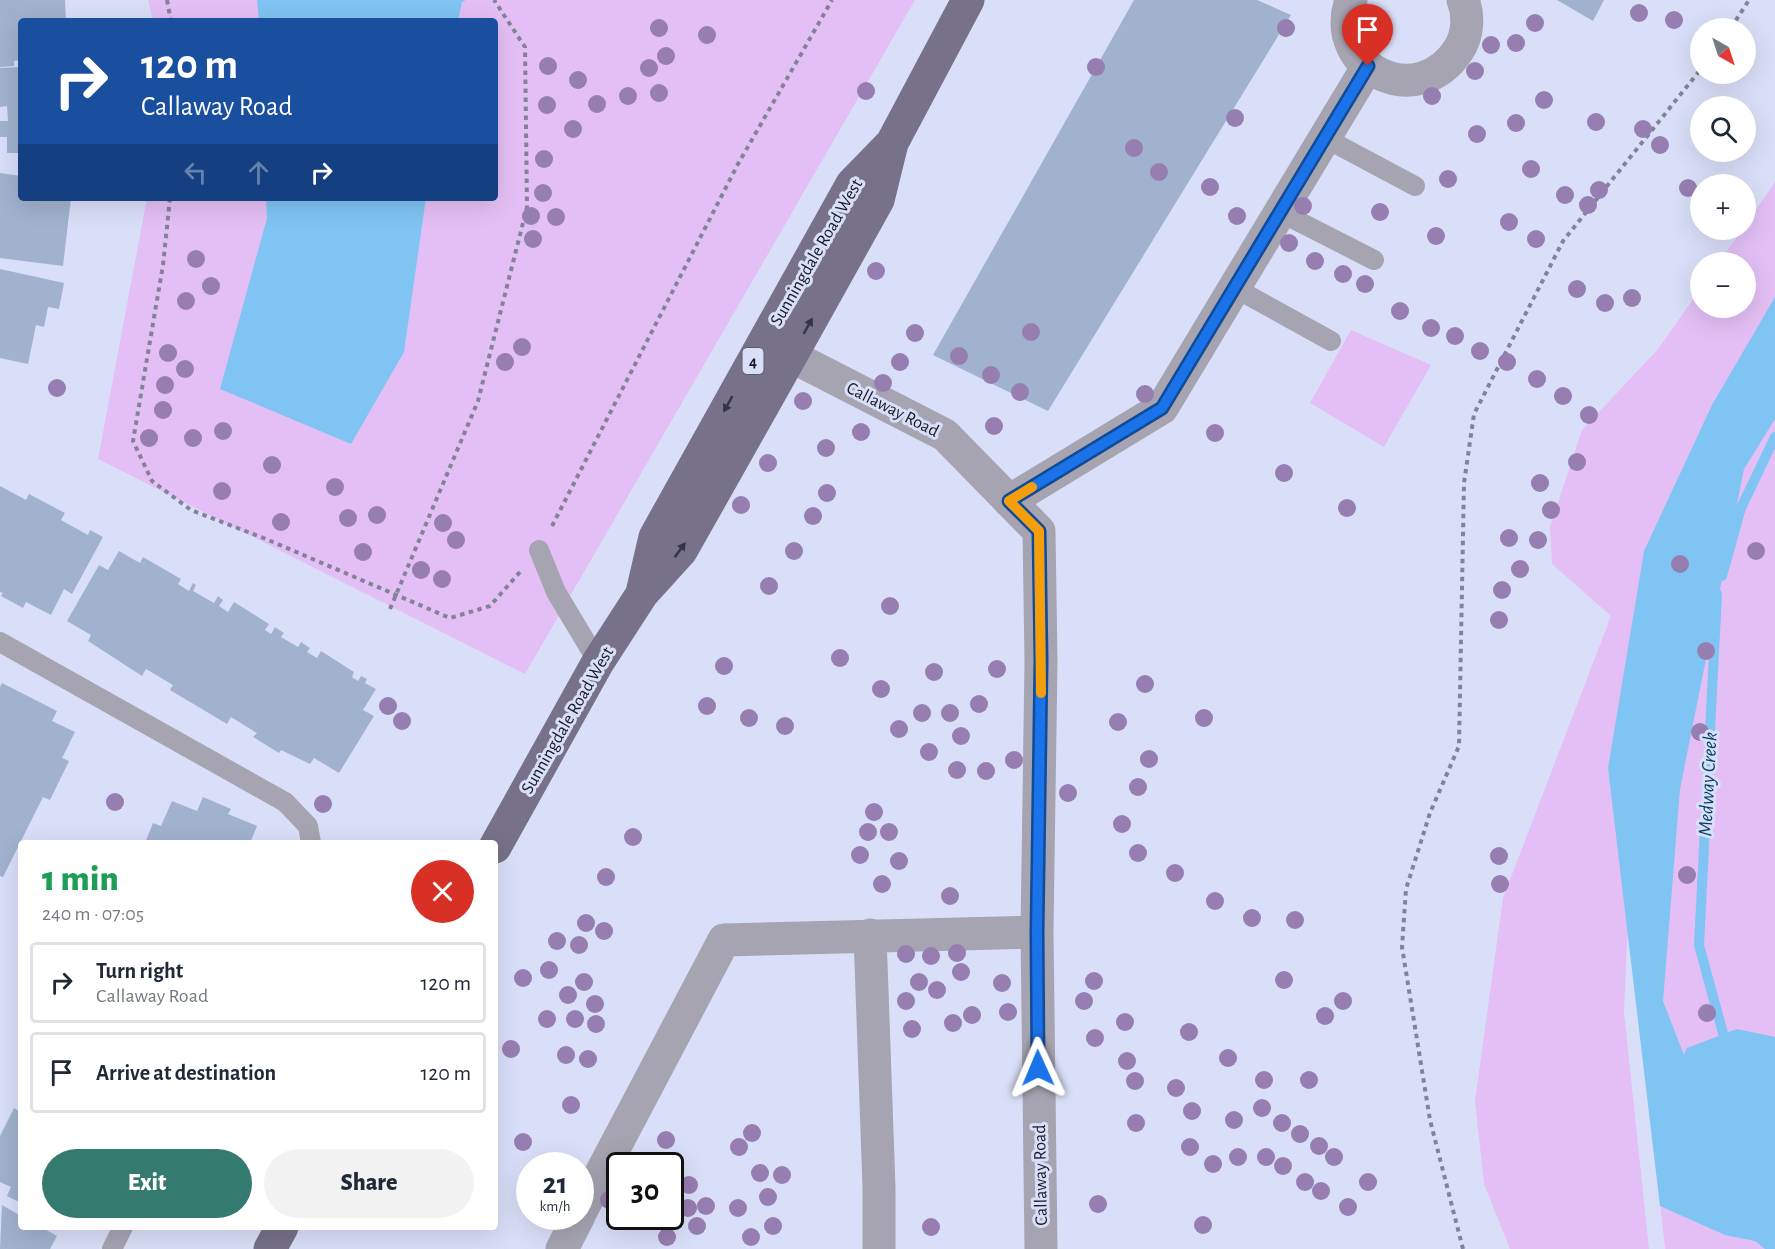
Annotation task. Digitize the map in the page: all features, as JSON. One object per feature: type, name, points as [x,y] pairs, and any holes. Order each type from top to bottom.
[{"type":"main road","name":"Sunningdale Road West","points":[[498,842],[598,662],[642,594],[681,551],[791,356],[878,200],[892,143],[968,0]]},
{"type":"main road","name":"Sunningdale Road West","points":[[642,594],[655,537],[660,526],[852,184],[892,143]]},
{"type":"main road","points":[[270,1249],[280,1230]]},
{"type":"street","points":[[1351,0],[1347,11],[1347,31],[1354,51],[1368,66],[1384,76],[1402,81],[1421,79],[1438,71],[1452,59],[1462,43],[1467,25],[1466,7],[1463,0]]},
{"type":"street","points":[[1009,501],[1162,408],[1368,66]]},
{"type":"street","name":"Callaway Road","points":[[791,356],[945,435],[1039,531],[1041,661],[1037,932],[1041,1249]]},
{"type":"street","points":[[594,1188],[724,940],[1037,932]]},
{"type":"street","points":[[870,935],[879,1249]]},
{"type":"street","points":[[562,1249],[572,1230]]},
{"type":"lane","points":[[1325,138],[1415,186]]},
{"type":"lane","points":[[1280,212],[1374,261]]},
{"type":"lane","points":[[1235,288],[1331,341]]},
{"type":"lane","points":[[539,550],[555,592],[598,662]]},
{"type":"lane","points":[[0,642],[285,802],[308,826],[310,840]]},
{"type":"lane","points":[[112,1249],[122,1230]]},
{"type":"path","points":[[167,0],[170,18]]},
{"type":"path","points":[[390,609],[478,401],[527,207],[525,47],[494,0]]},
{"type":"path","points":[[170,201],[163,265],[133,441],[152,481],[191,510],[266,539],[450,618],[490,606],[539,550],[738,164],[832,0]]},
{"type":"path","points":[[1737,18],[1749,0]]},
{"type":"path","points":[[1463,1249],[1430,1120],[1402,947],[1406,889],[1430,813],[1459,746],[1464,483],[1474,414],[1563,241],[1690,83]]},
{"type":"shaded area","points":[[148,0],[915,0],[525,674],[98,459],[146,201],[498,201],[498,18],[152,18]]},
{"type":"shaded area","points":[[1775,182],[1775,335],[1646,719],[1627,944],[1624,1012],[1649,1249],[1510,1249],[1484,1184],[1475,1101],[1503,898],[1611,616],[1552,564],[1550,527],[1582,430],[1658,349],[1690,304],[1690,318],[1756,318],[1756,252],[1726,252],[1735,240],[1756,240],[1756,210]]},
{"type":"shaded area","points":[[1351,330],[1431,365],[1384,447],[1310,403]]},
{"type":"shaded area","points":[[1775,368],[1775,1249],[1665,1249],[1638,993],[1661,726]]},
{"type":"water","points":[[257,0],[466,0],[462,2],[459,18],[259,18]]},
{"type":"water","points":[[266,201],[426,201],[404,352],[351,444],[220,389],[267,218]]},
{"type":"water","points":[[1775,297],[1775,419],[1744,469],[1680,789],[1663,1001],[1684,1055],[1687,1048],[1737,1029],[1775,1037],[1775,1249],[1765,1249],[1755,1241],[1725,1235],[1660,1206],[1608,768],[1644,551],[1712,405]]},
{"type":"building","points":[[0,0],[65,0],[66,18],[18,18],[18,60],[14,61],[14,66],[0,67]]},
{"type":"building","points":[[1134,0],[1257,0],[1291,15],[1048,411],[933,355]]},
{"type":"building","points":[[1557,0],[1604,0],[1593,21]]},
{"type":"building","points":[[18,67],[18,153],[7,153],[7,137],[0,137],[0,121],[8,121],[7,106],[0,107],[0,68]]},
{"type":"building","points":[[0,173],[18,176],[18,201],[71,201],[63,266],[0,258]]},
{"type":"building","points":[[0,269],[64,283],[59,309],[48,307],[44,327],[36,325],[28,364],[0,358]]},
{"type":"building","points":[[0,486],[26,500],[29,494],[65,513],[61,520],[88,535],[90,530],[103,537],[72,594],[64,589],[51,615],[26,602],[23,608],[1,596],[3,593],[0,592]]},
{"type":"building","points":[[119,551],[140,563],[143,557],[181,579],[178,584],[189,591],[193,583],[196,585],[193,591],[214,603],[218,596],[223,600],[219,606],[228,612],[234,602],[269,624],[265,630],[271,634],[275,627],[284,633],[281,637],[298,647],[301,642],[310,648],[307,652],[317,658],[321,651],[354,672],[352,677],[358,681],[361,676],[367,679],[365,683],[376,689],[363,710],[374,716],[339,773],[314,758],[310,764],[281,750],[279,753],[253,737],[257,733],[231,717],[227,724],[170,690],[173,685],[146,669],[142,676],[88,641],[91,635],[67,621],[99,565],[108,570]]},
{"type":"building","points":[[2,683],[57,711],[52,721],[75,732],[62,758],[69,761],[50,800],[43,797],[22,840],[18,840],[18,847],[3,877],[0,876],[0,687]]},
{"type":"building","points":[[203,797],[231,809],[228,814],[257,826],[251,840],[146,840],[153,823],[161,826],[172,801],[197,811]]},
{"type":"building","points":[[14,1108],[18,1110],[18,1202],[7,1196],[11,1187],[0,1182],[0,1136]]},
{"type":"building","points":[[2,1205],[18,1214],[18,1230],[46,1230],[57,1236],[50,1249],[0,1249]]},
{"type":"waterway","name":"Medway Creek","points":[[1722,576],[1741,508],[1775,437]]},
{"type":"waterway","name":"Medway Creek","points":[[1717,594],[1699,945],[1727,1048]]},
{"type":"slow traffic","points":[[1032,487],[1009,501],[1039,531],[1041,693]]},
{"type":"route","points":[[1038,1068],[1037,932],[1041,661],[1039,531],[1009,501],[1162,408],[1368,66]]}]
